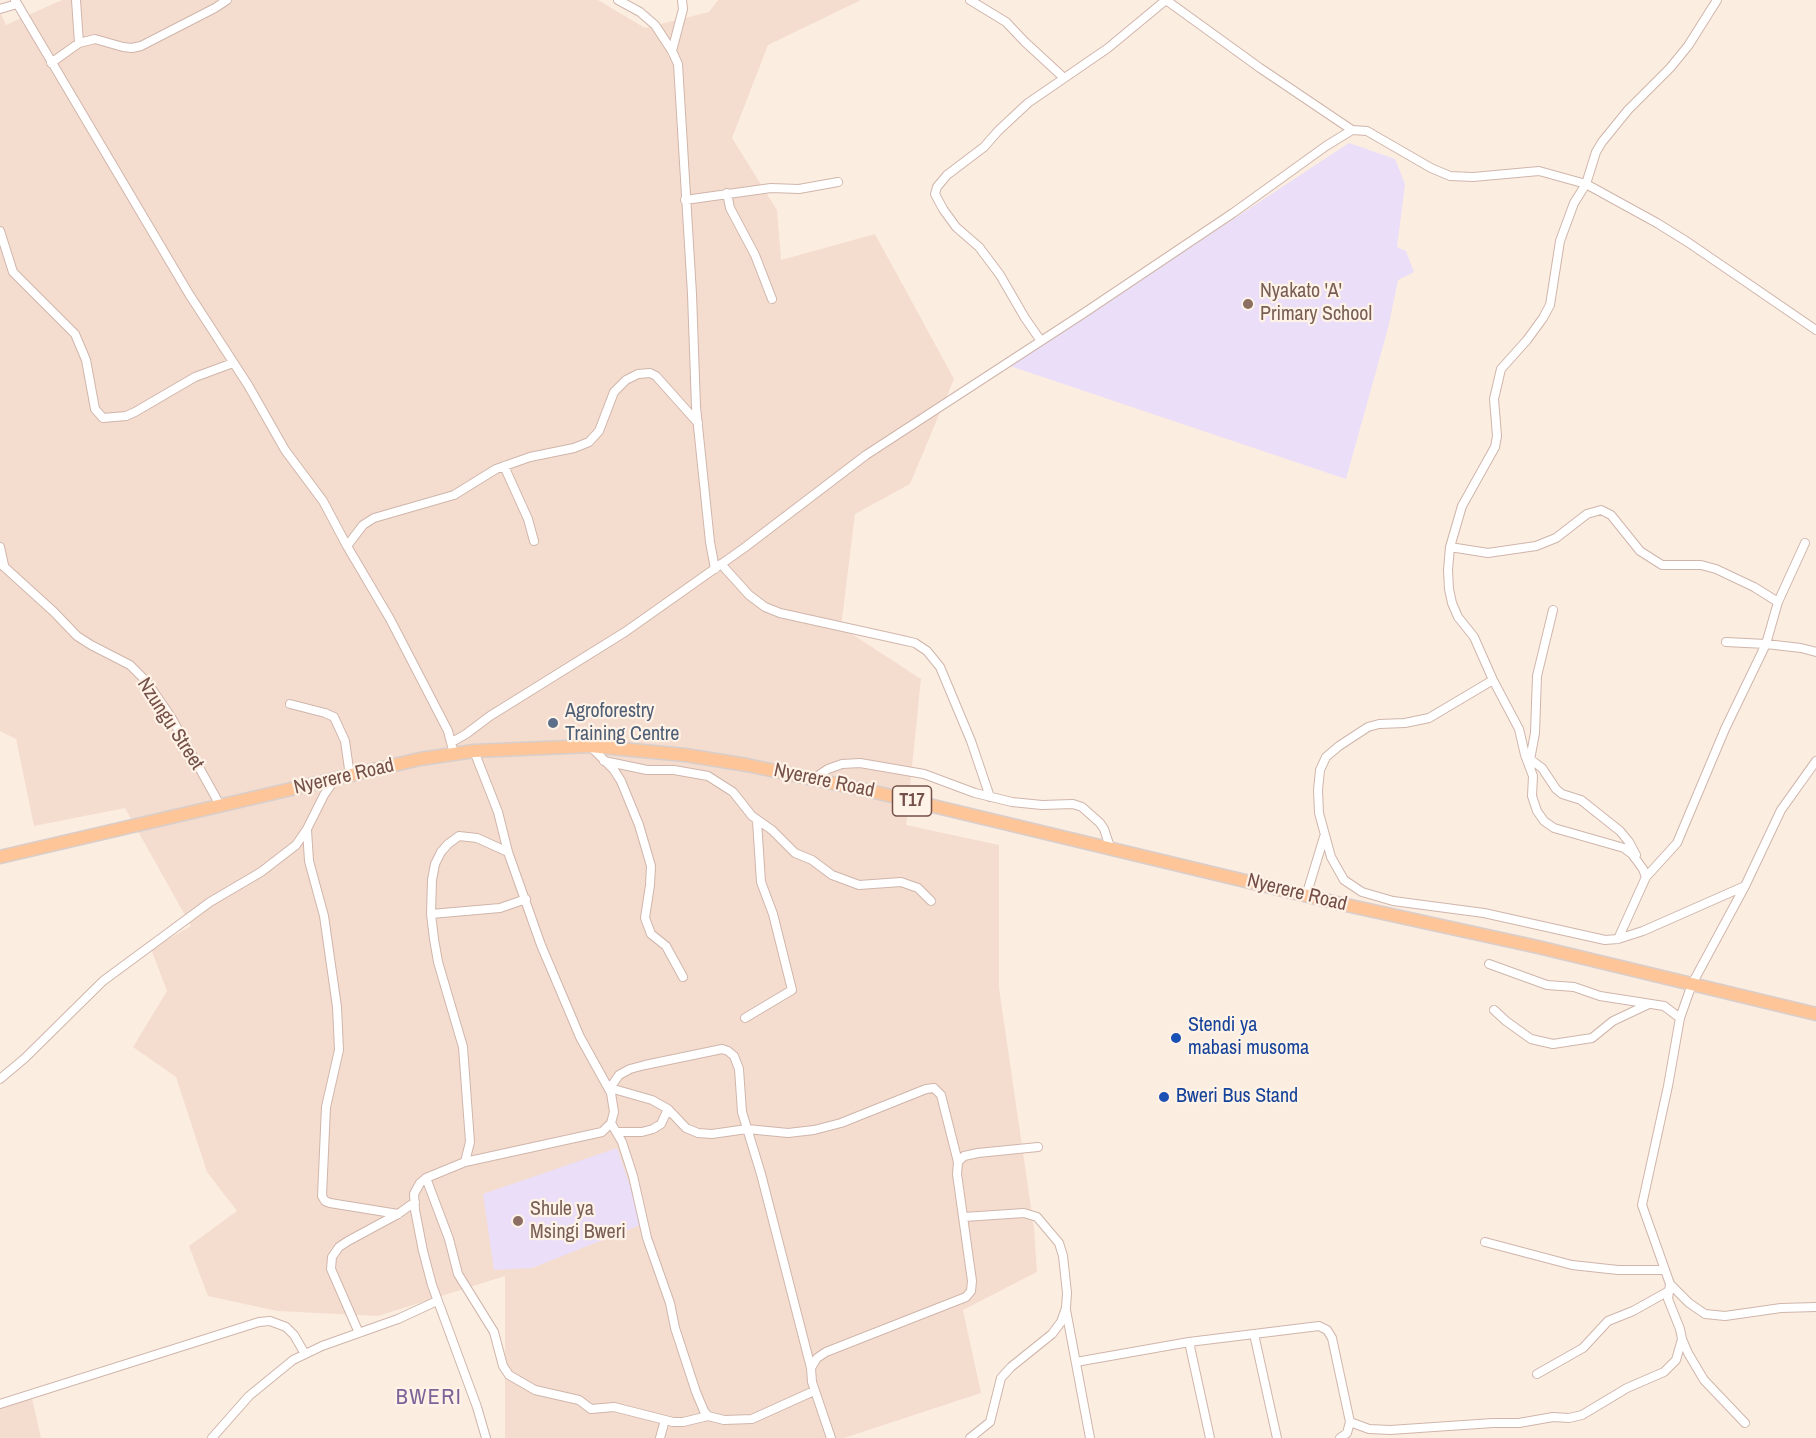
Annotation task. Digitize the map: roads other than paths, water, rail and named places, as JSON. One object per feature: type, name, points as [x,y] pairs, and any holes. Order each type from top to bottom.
[{"type":"main road","name":"Nyerere Road","points":[[0,857],[350,776],[420,759],[453,748],[474,751],[590,746],[685,755],[813,779],[1110,847],[1306,896],[1538,947],[1816,1014]]},
{"type":"street","points":[[76,0],[79,44]]},
{"type":"street","points":[[51,63],[79,44],[95,39],[123,47],[141,46],[215,8],[226,0]]},
{"type":"street","points":[[618,0],[640,12],[655,25],[678,64],[698,423],[709,531],[718,566],[749,596],[780,614],[915,643],[927,651],[940,667],[971,741],[990,797]]},
{"type":"street","points":[[672,51],[682,4],[687,0]]},
{"type":"street","points":[[970,0],[1006,22],[1064,78]]},
{"type":"street","points":[[1041,341],[1000,275],[979,247],[943,210],[935,194],[937,188],[946,175],[984,147],[1028,103],[1108,48],[1166,0],[1260,68],[1352,130],[1367,131],[1431,168],[1450,176],[1473,177],[1539,171],[1586,184],[1689,243],[1816,330]]},
{"type":"street","points":[[1638,861],[1624,848],[1566,832],[1544,821],[1537,811],[1532,796],[1533,776],[1519,729],[1493,680],[1474,637],[1458,617],[1452,603],[1448,580],[1450,547],[1462,506],[1495,447],[1497,436],[1494,399],[1501,369],[1532,333],[1550,305],[1560,242],[1574,203],[1586,184],[1596,152],[1628,110],[1670,68],[1688,46],[1717,0]]},
{"type":"street","points":[[0,9],[16,2],[189,294],[285,450],[323,501],[390,619],[448,731],[453,748],[490,716],[625,632],[718,566],[866,454],[1233,213],[1352,130]]},
{"type":"street","points":[[685,200],[771,188],[799,189],[838,183]]},
{"type":"street","points":[[727,194],[730,208],[754,255],[772,299]]},
{"type":"street","points":[[0,231],[14,272],[68,324],[78,339],[86,360],[95,409],[103,418],[126,416],[195,377],[233,363]]},
{"type":"street","points":[[347,546],[368,521],[454,495],[504,466],[589,442],[599,430],[614,392],[626,380],[638,374],[650,373],[656,376],[698,423]]},
{"type":"street","points":[[504,466],[528,519],[534,541]]},
{"type":"street","points":[[1450,547],[1488,552],[1536,546],[1556,538],[1587,514],[1600,510],[1611,514],[1640,551],[1662,565],[1701,565],[1716,569],[1754,587],[1778,602]]},
{"type":"street","points":[[1618,939],[1646,877],[1677,843],[1725,729],[1766,644],[1778,602],[1805,543]]},
{"type":"street","points":[[0,547],[2,564]]},
{"type":"street","name":"Nzungu Street","points":[[2,564],[77,636],[130,665],[147,682],[171,717],[219,805]]},
{"type":"street","points":[[1530,763],[1535,733],[1537,676],[1553,610]]},
{"type":"street","points":[[1726,642],[1766,644],[1816,652]]},
{"type":"street","points":[[1493,680],[1429,718],[1368,727],[1326,757],[1320,770],[1318,790],[1320,813],[1331,857],[1344,880],[1362,892],[1393,901],[1484,913],[1605,940],[1618,939],[1643,931],[1745,886]]},
{"type":"street","points":[[290,704],[325,712],[334,717],[345,741],[350,776]]},
{"type":"street","points":[[590,746],[621,781],[649,855],[650,885],[645,913],[647,926],[656,938],[664,942],[683,977]]},
{"type":"street","points":[[474,751],[498,812],[508,852],[541,945],[580,1037],[610,1088],[652,1100],[668,1109],[686,1128],[698,1133],[712,1134],[747,1129],[788,1133],[814,1130],[841,1123],[926,1089],[934,1088],[941,1095],[958,1162],[957,1174],[972,1281],[971,1291],[966,1297],[826,1352],[817,1358],[811,1368]]},
{"type":"street","points":[[604,760],[647,770],[674,770],[708,776],[733,792],[758,821],[772,830],[795,853],[812,860],[832,875],[859,885],[901,882],[918,888],[931,901]]},
{"type":"street","points":[[1745,1423],[1704,1380],[1682,1339],[1680,1329],[1669,1306],[1665,1270],[1642,1205],[1680,1018],[1692,984],[1745,886],[1781,810],[1813,771],[1816,761]]},
{"type":"street","points":[[813,779],[828,769],[842,764],[860,763],[924,774],[990,797],[1012,802],[1042,805],[1073,804],[1082,807],[1104,829],[1110,847]]},
{"type":"street","points":[[1530,763],[1542,768],[1562,794],[1581,800],[1620,831],[1629,842],[1646,877]]},
{"type":"street","points":[[0,1079],[25,1058],[103,981],[210,902],[261,872],[296,846],[335,779]]},
{"type":"street","points":[[745,1018],[792,990],[773,914],[761,882],[758,821]]},
{"type":"street","points":[[307,829],[309,861],[324,916],[338,1007],[339,1050],[326,1107],[322,1196],[330,1203],[398,1214]]},
{"type":"street","points":[[465,1162],[470,1142],[463,1047],[438,962],[431,914],[432,880],[435,864],[448,843],[459,836],[470,836],[508,852]]},
{"type":"street","points":[[1306,896],[1324,836]]},
{"type":"street","points":[[431,914],[500,908],[526,899]]},
{"type":"street","points":[[1489,964],[1547,985],[1574,987],[1600,996],[1664,1006],[1680,1018]]},
{"type":"street","points":[[1494,1010],[1531,1039],[1553,1044],[1592,1038],[1613,1021],[1650,1003]]},
{"type":"street","points":[[610,1088],[619,1076],[630,1069],[722,1049],[734,1056],[739,1069],[740,1103],[761,1174],[811,1368],[814,1392],[831,1438]]},
{"type":"street","points":[[486,1438],[477,1407],[437,1301],[423,1251],[415,1202],[417,1188],[426,1178],[465,1162],[602,1132],[611,1123],[614,1112],[611,1093],[604,1078]]},
{"type":"street","points":[[618,1132],[653,1130],[661,1124],[668,1109]]},
{"type":"street","points":[[611,1123],[618,1132],[633,1176],[647,1238],[670,1303],[675,1328],[699,1402],[708,1416]]},
{"type":"street","points":[[958,1162],[964,1156],[978,1153],[1038,1147]]},
{"type":"street","points":[[426,1178],[449,1239],[458,1274],[494,1332],[503,1366],[510,1375],[535,1390],[579,1400],[591,1409],[614,1407],[665,1420],[683,1422],[708,1416],[737,1421],[752,1419],[814,1392]]},
{"type":"street","points":[[359,1333],[331,1269],[332,1257],[339,1246],[348,1240],[398,1214],[415,1202]]},
{"type":"street","points":[[964,1216],[1032,1214],[1043,1223],[1059,1243],[1063,1256],[1067,1293],[1066,1308],[1090,1438]]},
{"type":"street","points":[[1485,1242],[1572,1265],[1618,1270],[1665,1270]]},
{"type":"street","points":[[1668,1288],[1706,1314],[1725,1316],[1781,1308],[1816,1307]]},
{"type":"street","points":[[1537,1374],[1583,1348],[1608,1321],[1633,1311],[1668,1288]]},
{"type":"street","points":[[215,1437],[256,1390],[285,1365],[305,1354],[398,1319],[437,1301]]},
{"type":"street","points":[[970,1438],[990,1422],[1001,1378],[1052,1334],[1061,1322],[1066,1308]]},
{"type":"street","points":[[0,1404],[260,1322],[270,1321],[286,1327],[294,1335],[305,1354]]},
{"type":"street","points":[[1076,1362],[1189,1342],[1318,1326],[1327,1330],[1332,1338],[1340,1368],[1350,1422],[1346,1436]]},
{"type":"street","points":[[1254,1335],[1277,1438]]},
{"type":"street","points":[[1350,1422],[1369,1429],[1390,1430],[1493,1422],[1519,1423],[1554,1417],[1575,1417],[1646,1379],[1664,1372],[1676,1360],[1682,1339]]},
{"type":"street","points":[[1189,1342],[1210,1438]]},
{"type":"street","points":[[660,1438],[665,1420]]},
{"type":"place","name":"Nyakato 'A' Primary School","points":[[1248,304]]},
{"type":"place","name":"Agroforestry Training Centre","points":[[553,723]]},
{"type":"place","name":"Stendi ya mabasi musoma","points":[[1176,1038]]},
{"type":"place","name":"Bweri Bus Stand","points":[[1164,1097]]},
{"type":"place","name":"Shule ya Msingi Bweri","points":[[518,1221]]},
{"type":"district","name":"BWERI","points":[[429,1398]]}]
